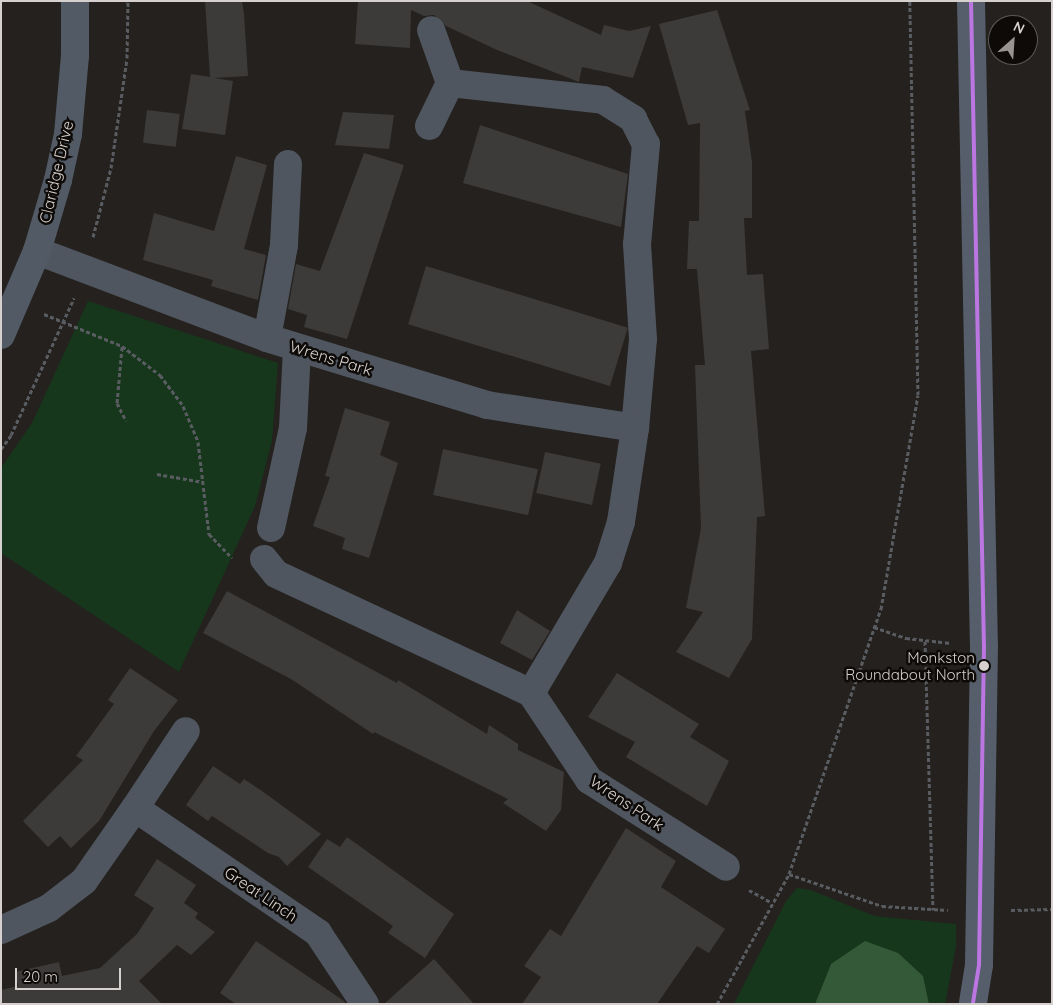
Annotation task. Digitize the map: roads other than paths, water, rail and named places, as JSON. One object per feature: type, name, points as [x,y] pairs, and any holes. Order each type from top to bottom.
[{"type":"highway","points":[[971,1],[984,646],[979,965],[973,1004]]},
{"type":"street","name":"Claridge Drive","points":[[1,335],[37,251],[68,134],[75,56],[75,1]]},
{"type":"street","points":[[429,126],[450,83],[431,30]]},
{"type":"street","points":[[270,566],[530,693],[608,564],[621,522],[635,428],[643,339],[637,244],[646,144],[633,119],[603,100],[450,83]]},
{"type":"street","points":[[267,338],[284,246],[288,164]]},
{"type":"street","name":"Wrens Park","points":[[37,251],[84,271],[267,338],[487,405],[635,428]]},
{"type":"street","points":[[271,528],[293,428],[297,348]]},
{"type":"street","name":"Wrens Park","points":[[530,693],[589,780],[726,867]]},
{"type":"street","points":[[1,930],[49,908],[84,881],[186,731]]},
{"type":"street","name":"Great Linch","points":[[135,808],[318,933],[365,1004]]},
{"type":"place","name":"Monkston Roundabout North","points":[[984,666]]}]
